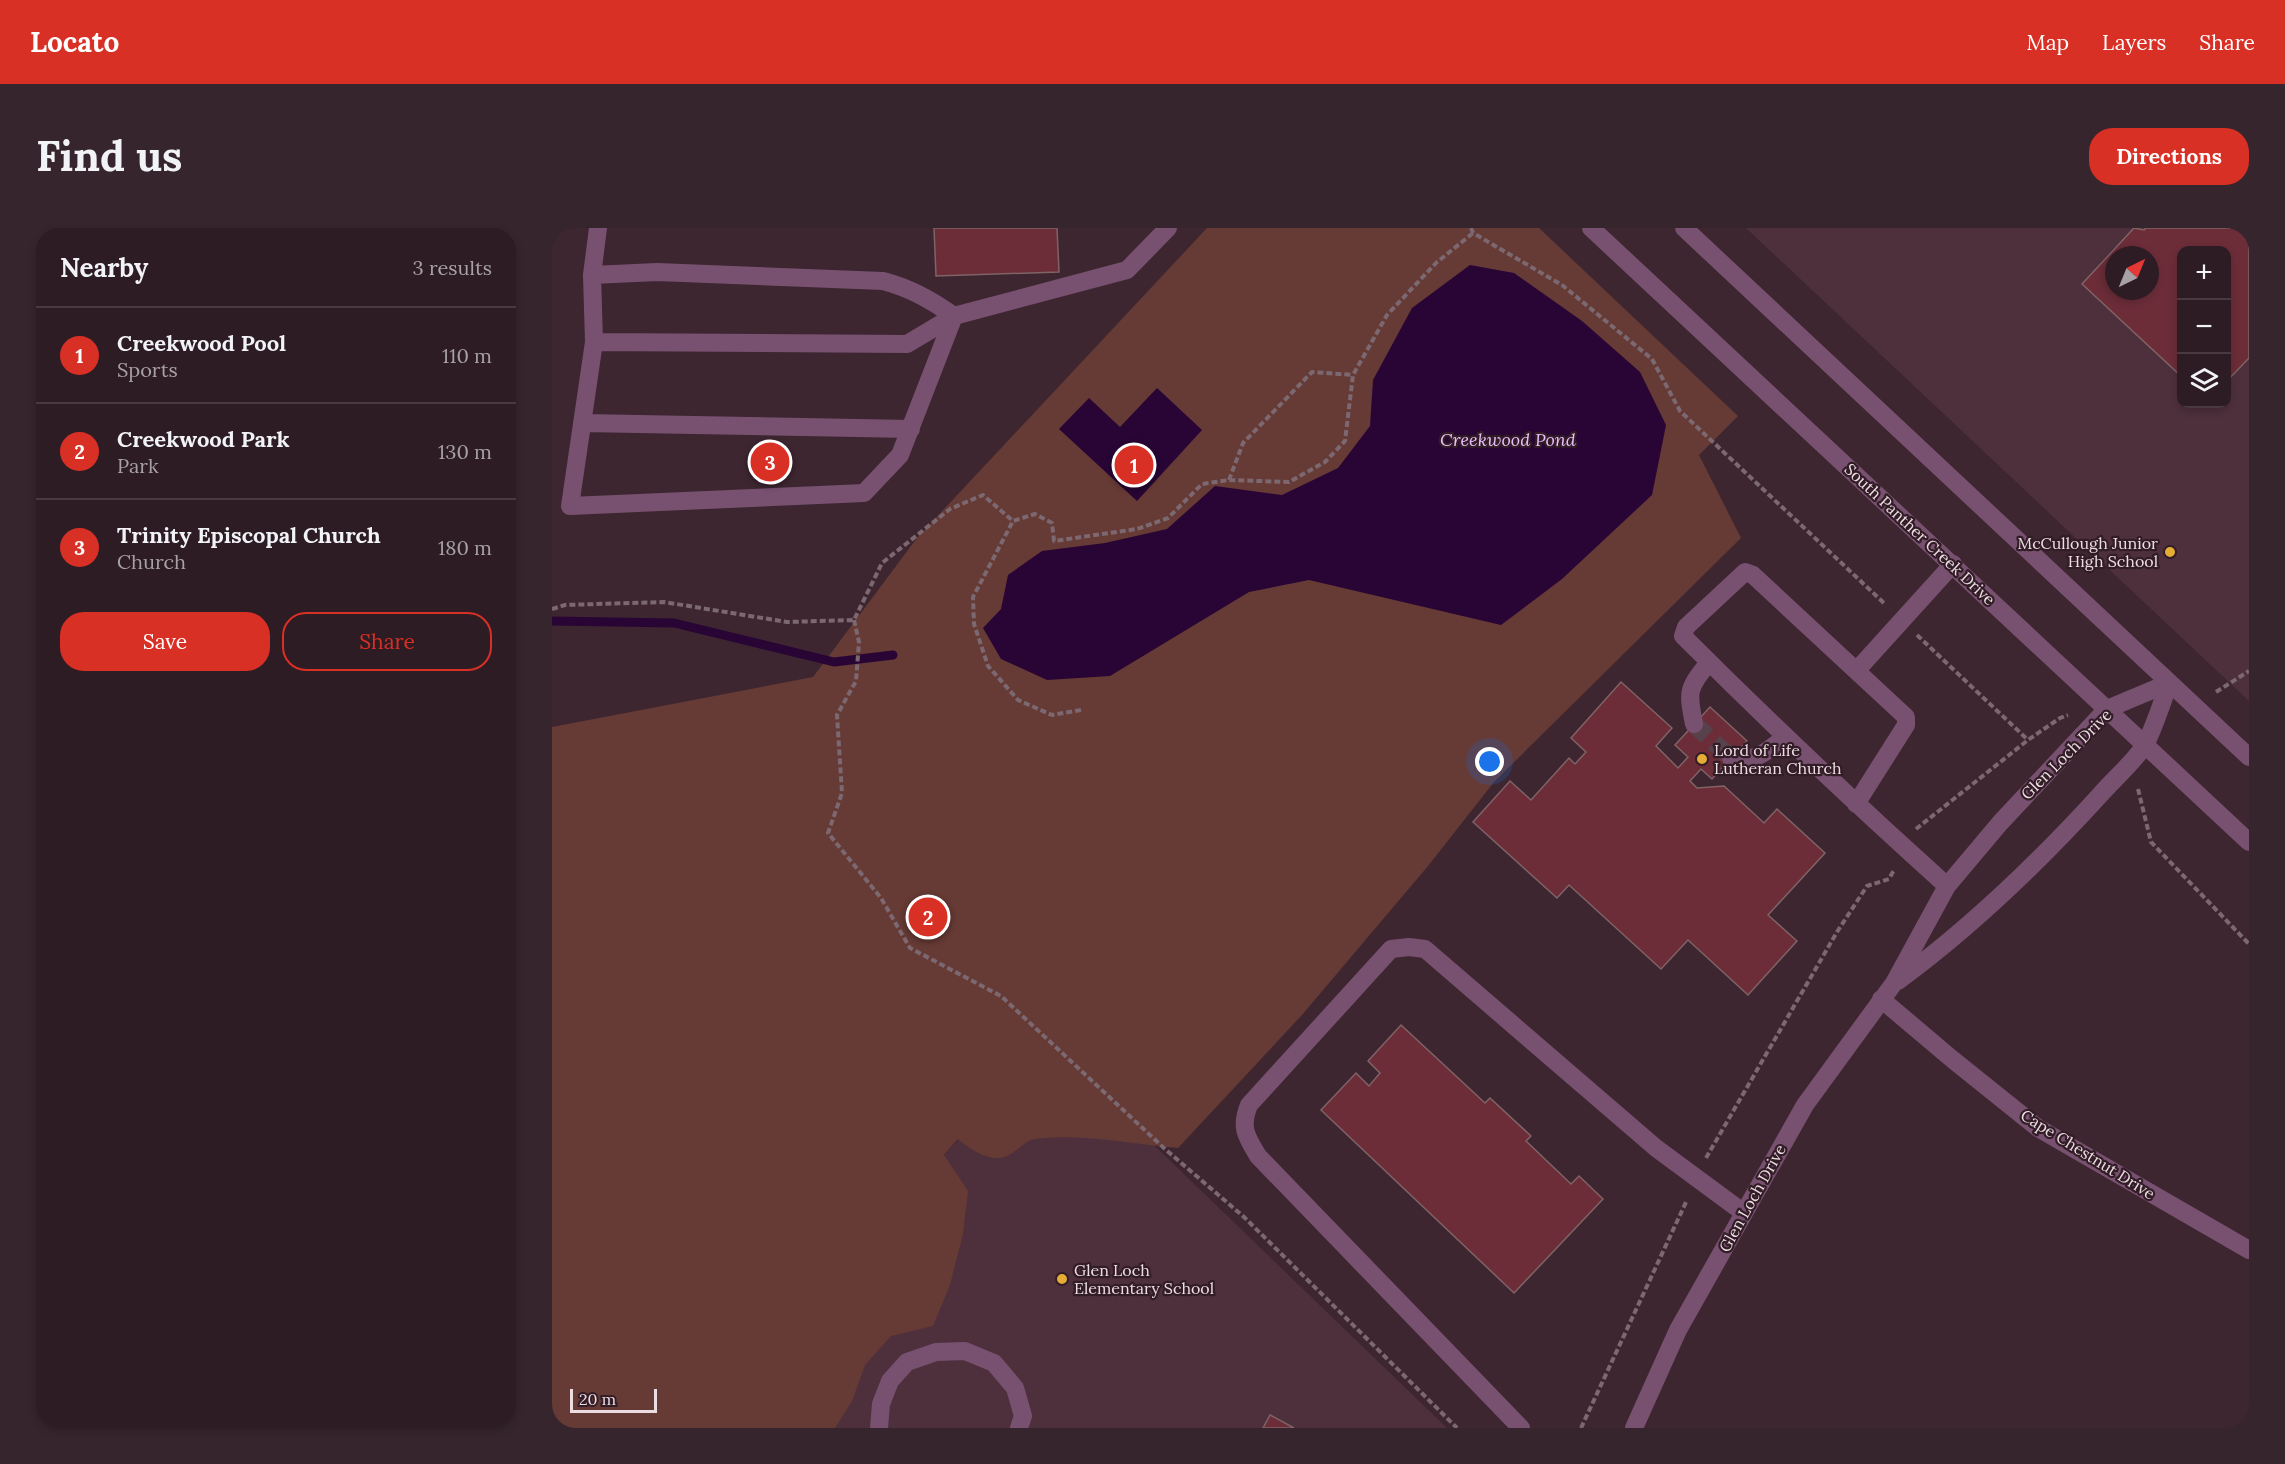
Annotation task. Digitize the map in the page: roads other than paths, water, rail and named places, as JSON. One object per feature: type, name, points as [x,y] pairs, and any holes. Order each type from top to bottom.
[{"type":"street","points":[[598,228],[592,275],[594,342],[570,506],[864,493],[900,455],[954,316]]},
{"type":"street","points":[[594,342],[907,344],[954,316],[1127,270],[1168,228]]},
{"type":"street","name":"South Panther Creek Drive","points":[[1591,228],[2249,842]]},
{"type":"street","points":[[1684,228],[2249,757]]},
{"type":"street","points":[[592,275],[657,272],[883,280],[927,297],[954,316]]},
{"type":"street","points":[[582,423],[910,429]]},
{"type":"street","points":[[1857,670],[1953,564]]},
{"type":"street","points":[[1856,804],[1906,725],[1906,717],[1754,575],[1745,572],[1686,627],[1683,636],[1784,738],[1905,849],[1947,886]]},
{"type":"street","points":[[1694,724],[1688,697],[1693,683],[1709,662]]},
{"type":"street","name":"Glen Loch Drive","points":[[1634,1428],[1678,1330],[1805,1105],[1894,983],[1947,886],[2007,815],[2107,709],[2169,683]]},
{"type":"street","name":"Glen Loch Drive","points":[[1894,983],[1985,912],[2034,866],[2145,745],[2169,683]]},
{"type":"street","points":[[1731,758],[1745,760],[1764,753],[1784,738]]},
{"type":"street","points":[[1521,1428],[1258,1156],[1246,1135],[1244,1118],[1250,1105],[1391,950],[1409,947],[1425,949],[1656,1148],[1744,1214]]},
{"type":"street","name":"Cape Chestnut Drive","points":[[1881,999],[2038,1128],[2249,1250]]},
{"type":"street","points":[[879,1428],[881,1404],[890,1381],[907,1362],[936,1352],[965,1351],[994,1363],[1015,1388],[1023,1416],[1019,1428]]},
{"type":"water","name":"Creekwood Pond","points":[[1470,265],[1514,273],[1582,321],[1640,372],[1666,425],[1652,495],[1562,579],[1501,625],[1309,580],[1249,592],[1110,676],[1047,680],[1001,659],[983,628],[1001,609],[1008,575],[1042,551],[1105,543],[1167,529],[1215,486],[1282,495],[1338,468],[1370,426],[1373,380],[1412,308]]},
{"type":"water","points":[[1157,388],[1202,430],[1137,501],[1059,429],[1089,398],[1120,427]]},
{"type":"waterway","points":[[552,621],[674,623],[834,662],[893,655]]},
{"type":"tunnel","points":[[1694,724],[1731,758]]},
{"type":"place","name":"Trinity Episcopal Church","points":[[770,462]]},
{"type":"place","name":"Creekwood Pool","points":[[1134,465]]},
{"type":"place","name":"McCullough Junior High School","points":[[2170,552]]},
{"type":"place","name":"Lord of Life Lutheran Church","points":[[1702,759]]},
{"type":"place","name":"Creekwood Park","points":[[928,917]]},
{"type":"place","name":"Glen Loch Elementary School","points":[[1062,1279]]}]
